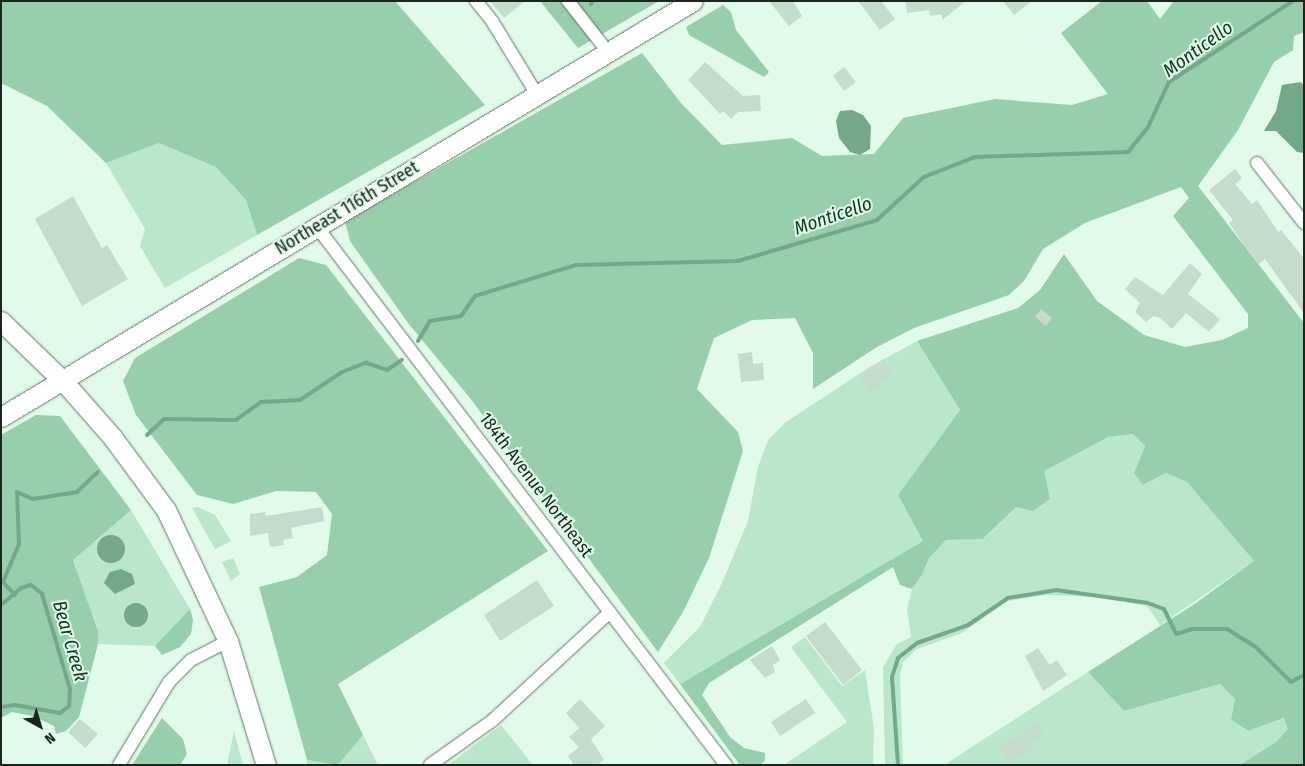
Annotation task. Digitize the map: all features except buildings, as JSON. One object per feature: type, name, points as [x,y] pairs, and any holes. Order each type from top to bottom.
[{"type":"street","points":[[476,1],[492,21],[520,70],[536,93]]},
{"type":"street","points":[[568,1],[608,52]]},
{"type":"street","name":"Northeast 116th Street","points":[[1,417],[536,93],[693,1]]},
{"type":"street","points":[[1257,163],[1304,223]]},
{"type":"street","name":"184th Avenue Northeast","points":[[317,227],[726,765]]},
{"type":"street","points":[[1,321],[63,381],[113,438],[166,510],[228,641],[266,765]]},
{"type":"street","points":[[430,765],[493,720],[610,612]]},
{"type":"street","points":[[119,765],[169,682],[191,660],[228,641]]},
{"type":"shaded area","points":[[1,1],[395,1],[485,105],[257,235],[246,200],[216,167],[159,143],[106,163],[47,106],[1,83]]},
{"type":"shaded area","points":[[540,1],[659,1],[578,48]]},
{"type":"shaded area","points":[[1102,1],[1147,1],[1160,19],[1174,1],[1304,1],[1304,32],[1294,36],[1293,50],[1274,62],[1238,130],[1198,186],[1304,323],[1304,765],[1240,765],[1276,742],[1288,729],[1284,718],[1248,731],[1231,720],[1235,699],[1220,684],[1124,711],[1088,672],[1193,605],[1254,561],[1187,482],[1166,473],[1143,485],[1134,473],[1145,446],[1133,434],[1108,437],[1044,471],[1050,499],[1033,511],[1016,507],[983,539],[946,540],[929,558],[922,575],[912,589],[900,585],[893,567],[709,683],[702,695],[730,737],[744,748],[765,753],[765,761],[760,765],[740,765],[680,684],[923,541],[898,495],[960,410],[917,341],[1018,308],[1040,290],[1064,254],[1097,301],[1144,335],[1185,347],[1222,340],[1248,328],[1248,314],[1173,216],[1189,198],[1181,187],[1085,223],[1043,249],[1024,281],[1009,295],[914,328],[877,347],[813,389],[813,353],[795,318],[752,320],[714,338],[697,389],[738,432],[743,451],[709,558],[683,612],[658,652],[470,398],[408,323],[350,241],[345,221],[642,53],[681,103],[722,145],[792,138],[822,156],[874,154],[903,118],[995,99],[1072,105],[1108,94],[1061,33]]},
{"type":"shaded area","points":[[723,5],[731,12],[736,30],[769,72],[764,77],[689,35],[686,27]]},
{"type":"shaded area","points":[[1301,82],[1304,86],[1304,153],[1297,152],[1276,131],[1264,131],[1276,111],[1282,85]]},
{"type":"shaded area","points":[[852,110],[863,115],[871,126],[870,149],[860,155],[850,152],[839,138],[836,121],[840,111]]},
{"type":"shaded area","points":[[159,143],[216,167],[246,200],[257,235],[165,288],[140,246],[145,229],[106,163]]},
{"type":"shaded area","points":[[299,258],[326,265],[548,551],[338,684],[363,735],[338,765],[307,760],[259,587],[297,577],[327,555],[332,514],[316,492],[276,491],[233,504],[197,495],[136,415],[123,381],[135,358]]},
{"type":"shaded area","points":[[917,341],[960,410],[898,495],[923,541],[680,684],[664,663],[700,627],[721,585],[748,521],[758,467],[768,440],[786,422],[868,368]]},
{"type":"shaded area","points":[[36,415],[60,416],[131,510],[73,560],[98,631],[98,644],[79,717],[66,731],[56,734],[54,726],[33,716],[12,712],[1,718],[1,435]]},
{"type":"shaded area","points":[[1133,434],[1145,446],[1134,473],[1144,485],[1166,473],[1187,482],[1254,561],[1160,625],[1147,606],[1102,597],[1046,595],[1008,601],[962,633],[917,649],[903,662],[900,676],[903,765],[885,765],[883,667],[897,644],[911,637],[907,610],[912,589],[922,575],[929,558],[946,540],[984,539],[1016,507],[1033,511],[1050,499],[1043,471],[1066,456],[1108,437]]},
{"type":"shaded area","points":[[198,507],[215,515],[231,541],[215,549],[192,508]]},
{"type":"shaded area","points":[[131,510],[190,609],[155,646],[98,644],[98,631],[73,560]]},
{"type":"shaded area","points":[[111,535],[121,539],[125,549],[121,559],[111,563],[101,559],[97,549],[101,539]]},
{"type":"shaded area","points":[[233,558],[240,574],[231,581],[222,562]]},
{"type":"shaded area","points":[[121,569],[132,574],[135,584],[115,594],[104,583],[110,572]]},
{"type":"shaded area","points":[[136,603],[141,604],[147,610],[147,620],[141,626],[136,627],[131,626],[125,620],[124,615],[125,610],[131,604]]},
{"type":"shaded area","points":[[190,609],[193,620],[191,634],[180,647],[162,655],[155,646]]},
{"type":"shaded area","points":[[805,637],[842,686],[865,670],[874,729],[873,765],[784,765],[847,722],[791,647]]},
{"type":"shaded area","points":[[1088,672],[1124,711],[1220,684],[1235,699],[1231,720],[1247,731],[1285,718],[1289,729],[1276,742],[1240,765],[944,765]]},
{"type":"shaded area","points":[[162,718],[183,739],[187,754],[180,765],[132,765]]},
{"type":"shaded area","points":[[501,725],[533,765],[448,765]]},
{"type":"shaded area","points":[[234,731],[243,765],[227,765]]},
{"type":"shaded area","points":[[363,735],[378,765],[338,765]]},
{"type":"shaded area","points":[[307,760],[338,765],[307,765]]},
{"type":"waterway","name":"Monticello","points":[[418,341],[430,321],[461,316],[475,296],[576,265],[738,261],[877,220],[924,177],[975,157],[1128,152],[1148,127],[1169,82],[1293,1]]},
{"type":"waterway","name":"Monticello","points":[[147,435],[164,419],[236,420],[261,402],[300,400],[342,372],[366,363],[387,370],[402,360]]},
{"type":"waterway","name":"Monticello","points":[[15,595],[3,582],[19,544],[17,492],[33,499],[77,492],[98,472]]},
{"type":"waterway","name":"Bear Creek","points":[[1,605],[21,588],[31,585],[42,594],[70,689],[69,706],[60,713],[15,705],[1,707]]},
{"type":"waterway","points":[[898,765],[892,677],[898,658],[917,643],[968,625],[1008,598],[1056,590],[1148,603],[1164,609],[1176,634],[1192,629],[1227,629],[1256,647],[1291,682],[1304,675]]}]
